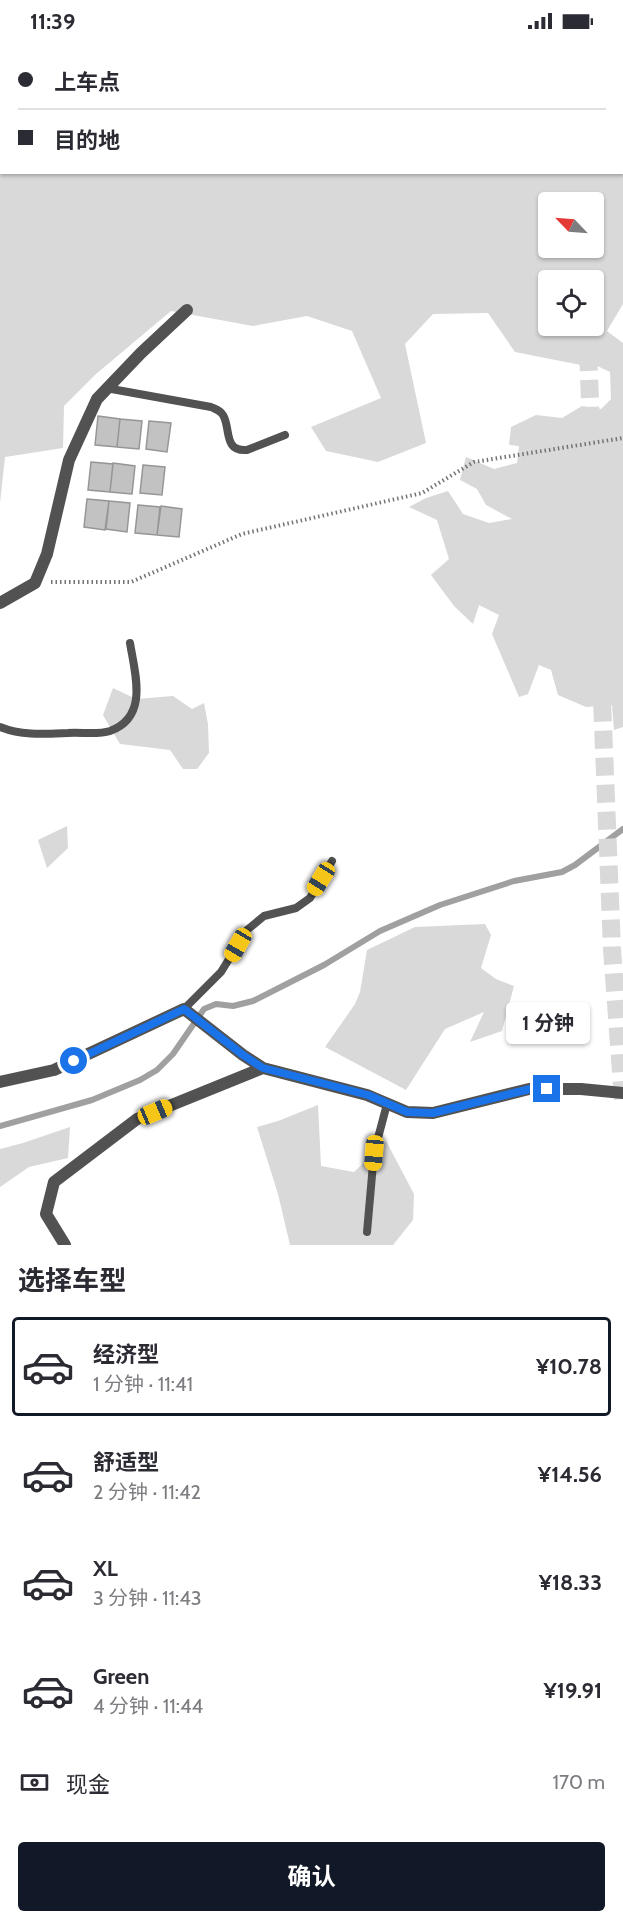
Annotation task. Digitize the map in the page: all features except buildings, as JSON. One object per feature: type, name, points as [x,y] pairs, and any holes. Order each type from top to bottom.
[{"type":"street","points":[[0,603],[34,583],[47,554],[69,460],[97,399],[187,310]]},
{"type":"street","points":[[0,1082],[54,1070],[184,1009],[263,1068],[368,1095],[407,1112],[433,1113],[530,1089],[581,1089],[623,1093]]},
{"type":"street","points":[[65,1245],[46,1214],[54,1182],[137,1119],[263,1068]]},
{"type":"lane","points":[[106,388],[211,406],[224,416],[230,441],[240,450],[247,450],[285,435]]},
{"type":"lane","points":[[0,727],[11,731],[39,734],[108,731],[126,722],[135,708],[137,687],[130,643]]},
{"type":"lane","points":[[184,1009],[222,972],[247,930],[264,916],[296,908],[310,898],[332,861]]},
{"type":"lane","points":[[367,1232],[374,1153],[387,1104]]},
{"type":"path","points":[[34,583],[131,582],[242,534],[422,493],[474,462],[623,438]]},
{"type":"shaded area","points":[[0,174],[623,174],[623,304],[607,331],[623,343],[623,727],[614,730],[612,705],[586,707],[558,695],[551,670],[539,665],[528,694],[519,697],[492,634],[499,615],[479,605],[473,624],[454,606],[431,575],[449,559],[437,520],[409,507],[426,498],[448,491],[463,514],[489,523],[512,519],[486,505],[477,489],[460,480],[466,457],[494,469],[517,463],[519,446],[509,445],[511,427],[536,415],[562,418],[582,406],[601,409],[611,399],[610,372],[589,362],[586,366],[515,352],[488,313],[433,314],[405,344],[426,443],[378,462],[326,451],[311,427],[381,398],[352,331],[307,316],[253,326],[171,311],[96,374],[64,406],[63,448],[5,457],[0,503]]},
{"type":"shaded area","points":[[113,688],[136,699],[173,696],[192,709],[204,703],[208,724],[209,753],[197,769],[183,769],[170,750],[120,744],[103,715]]},
{"type":"shaded area","points":[[67,826],[68,848],[47,868],[38,840]]},
{"type":"shaded area","points":[[485,924],[491,935],[481,968],[496,979],[514,986],[502,1031],[470,1042],[484,1012],[445,1029],[406,1090],[325,1047],[355,1004],[360,992],[367,950],[415,927]]},
{"type":"shaded area","points":[[318,1105],[321,1166],[354,1172],[386,1141],[414,1194],[413,1220],[393,1245],[290,1245],[278,1194],[257,1127]]},
{"type":"shaded area","points":[[70,1127],[68,1158],[29,1167],[0,1187],[0,1149]]},
{"type":"waterway","points":[[0,1126],[92,1100],[140,1080],[157,1070],[173,1054],[204,1009],[216,1004],[233,1006],[253,1001],[324,965],[380,931],[440,905],[514,881],[562,872],[623,829]]},
{"type":"tunnel","points":[[581,174],[582,192]]},
{"type":"tunnel","points":[[584,258],[585,270]]},
{"type":"tunnel","points":[[587,336],[612,949],[623,1099]]},
{"type":"route","points":[[74,1061],[184,1009],[263,1068],[368,1095],[407,1112],[433,1113],[530,1089],[547,1089]]}]
